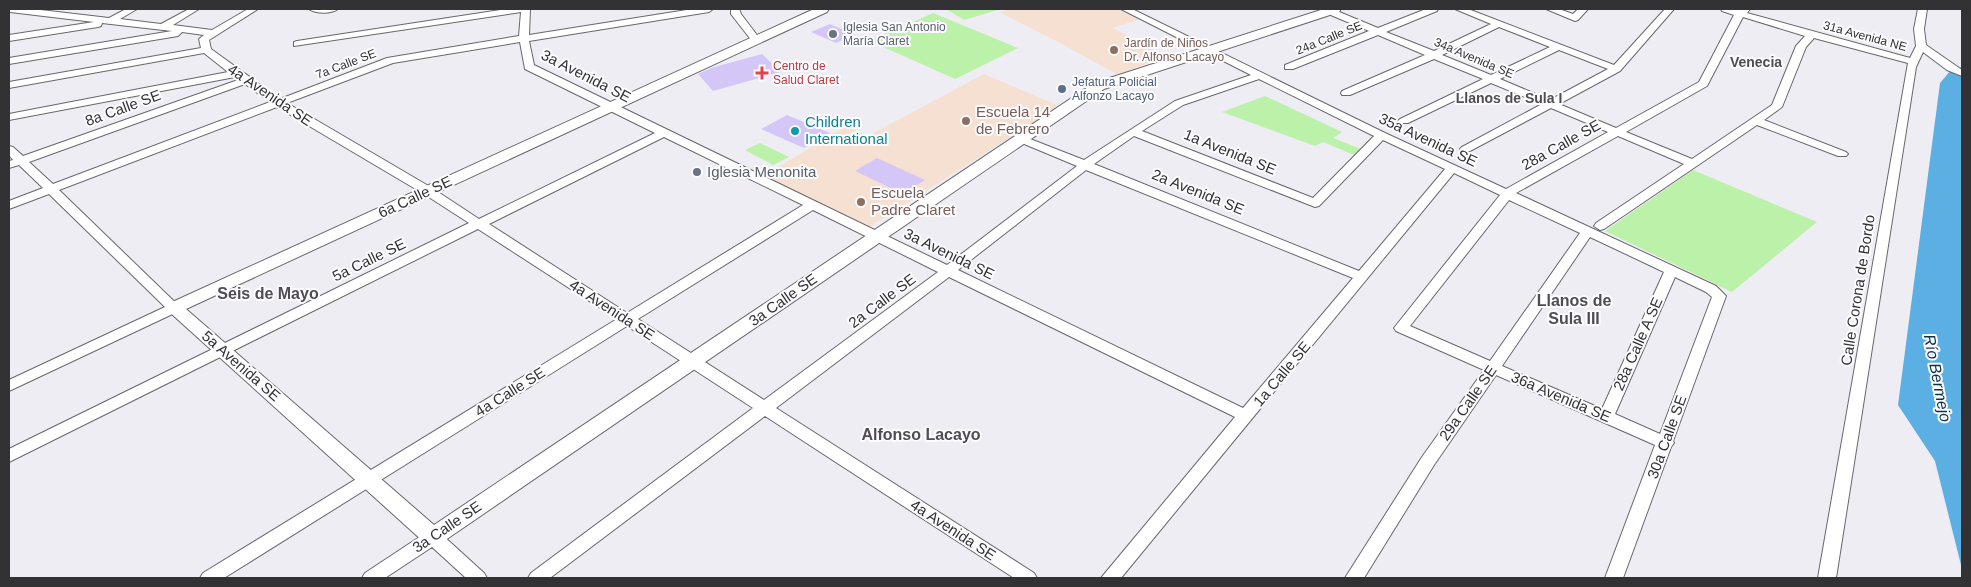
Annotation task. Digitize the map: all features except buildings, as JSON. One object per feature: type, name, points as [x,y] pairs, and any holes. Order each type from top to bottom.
[{"type":"street","points":[[11,9],[194,30],[208,40]]},
{"type":"street","points":[[60,15],[73,9]]},
{"type":"street","points":[[9,38],[113,21],[133,9]]},
{"type":"street","points":[[163,27],[195,9]]},
{"type":"street","points":[[9,85],[208,40],[254,9]]},
{"type":"street","points":[[314,9],[333,9]]},
{"type":"street","points":[[297,44],[525,9]]},
{"type":"street","name":"3a Avenida SE","points":[[525,9],[524,39],[529,68],[1246,416]]},
{"type":"street","name":"7a Calle SE","points":[[9,206],[391,60],[709,9]]},
{"type":"street","points":[[735,9],[736,14],[755,38]]},
{"type":"street","name":"6a Calle SE","points":[[9,386],[755,38],[822,9]]},
{"type":"street","name":"35a Avenida SE","points":[[1125,9],[1381,135],[1508,193],[1594,229],[1671,271],[1711,289],[1719,296]]},
{"type":"street","name":"24a Calle SE","points":[[1289,67],[1434,9]]},
{"type":"street","points":[[1460,9],[1616,69]]},
{"type":"street","points":[[1551,9],[1575,18],[1583,9]]},
{"type":"street","points":[[1466,149],[1616,69],[1670,9]]},
{"type":"street","name":"31a Avenida NE","points":[[1725,9],[1743,11],[1812,35],[1912,61]]},
{"type":"street","name":"Calle Corona de Bordo","points":[[1827,578],[1912,61],[1920,46],[1919,29],[1923,9]]},
{"type":"street","name":"3a Calle SE","points":[[370,578],[693,362],[1099,86],[1332,10]]},
{"type":"street","name":"34a Avenida SE","points":[[1332,10],[1693,164]]},
{"type":"street","name":"28a Calle SE","points":[[1401,328],[1508,193],[1703,84],[1743,11]]},
{"type":"street","points":[[1346,94],[1499,24]]},
{"type":"street","points":[[9,61],[194,30]]},
{"type":"street","name":"29a Calle SE","points":[[1354,578],[1428,461],[1492,368],[1594,229],[1777,107],[1801,46],[1812,35]]},
{"type":"street","name":"4a Avenida SE","points":[[208,40],[235,74],[428,191],[1028,578]]},
{"type":"street","points":[[1920,46],[1932,52],[1951,70],[1962,73]]},
{"type":"street","points":[[1404,121],[1558,47]]},
{"type":"street","points":[[9,117],[235,74]]},
{"type":"street","name":"2a Calle SE","points":[[537,578],[948,272],[1085,165],[1179,103],[1260,75]]},
{"type":"street","name":"8a Calle SE","points":[[9,165],[247,80]]},
{"type":"street","points":[[1756,121],[1842,154]]},
{"type":"street","name":"1a Avenida SE","points":[[1133,132],[1315,204],[1381,135]]},
{"type":"street","name":"5a Calle SE","points":[[9,456],[663,133]]},
{"type":"street","name":"2a Avenida SE","points":[[1021,138],[1363,276]]},
{"type":"street","name":"5a Avenida SE","points":[[9,149],[174,308],[433,536],[478,578]]},
{"type":"street","name":"1a Calle SE","points":[[1110,578],[1452,168]]},
{"type":"street","name":"4a Calle SE","points":[[209,578],[812,205]]},
{"type":"street","name":"28a Calle A SE","points":[[1606,417],[1671,271]]},
{"type":"street","name":"30a Calle SE","points":[[1614,578],[1666,443],[1719,296]]},
{"type":"street","name":"36a Avenida SE","points":[[1401,328],[1666,443]]},
{"type":"shaded area","points":[[1011,9],[1118,9],[1140,19],[1113,28],[1166,56],[1118,75],[999,12]]},
{"type":"shaded area","points":[[984,74],[1059,106],[868,228],[761,177],[847,126],[868,136]]},
{"type":"green space","points":[[946,9],[1001,9],[964,20]]},
{"type":"green space","points":[[933,13],[1018,48],[955,79],[870,41]]},
{"type":"green space","points":[[1265,96],[1342,132],[1333,138],[1361,149],[1354,155],[1323,142],[1315,146],[1222,112]]},
{"type":"green space","points":[[760,143],[789,157],[773,165],[745,150]]},
{"type":"green space","points":[[1693,170],[1817,222],[1732,292],[1605,231]]},
{"type":"water","name":"Río Bermejo","points":[[1962,67],[1962,569],[1935,461],[1898,405],[1940,83],[1951,70]]},
{"type":"place","name":"Iglesia San Antonio María Claret","points":[[833,34]]},
{"type":"place","name":"Jardín de Niños Dr. Alfonso Lacayo","points":[[1114,50]]},
{"type":"place","name":"Centro de Salud Claret","points":[[762,73]]},
{"type":"place","name":"Jefatura Policial Alfonzo Lacayo","points":[[1062,89]]},
{"type":"place","name":"Escuela 14 de Febrero","points":[[966,121]]},
{"type":"place","name":"Children International","points":[[795,131]]},
{"type":"place","name":"Iglesia Menonita","points":[[697,172]]},
{"type":"place","name":"Escuela Padre Claret","points":[[861,202]]},
{"type":"district","name":"Venecia","points":[[1756,62]]},
{"type":"district","name":"Llanos de Sula I","points":[[1509,98]]},
{"type":"district","name":"Seis de Mayo","points":[[268,293]]},
{"type":"district","name":"Llanos de Sula III","points":[[1574,309]]},
{"type":"district","name":"Alfonso Lacayo","points":[[921,434]]}]
